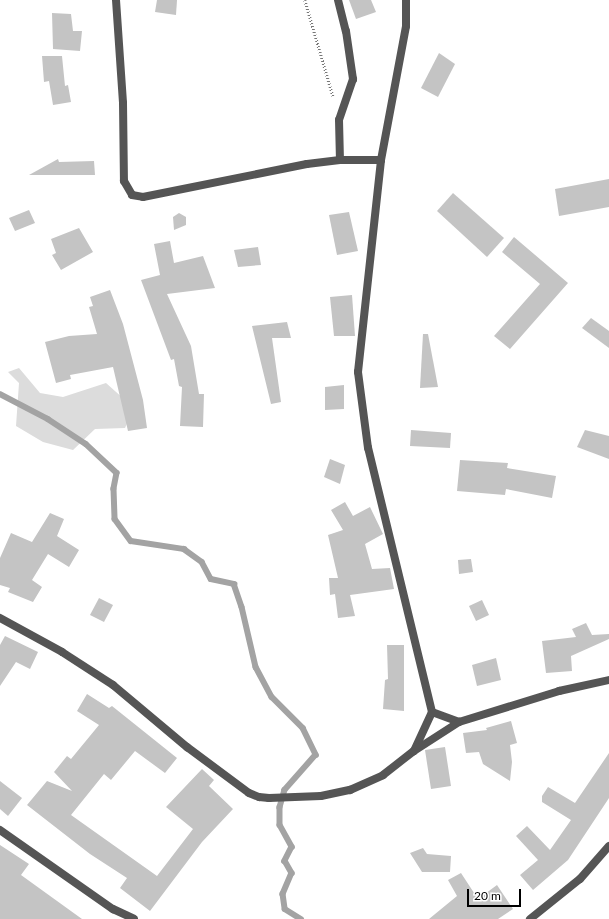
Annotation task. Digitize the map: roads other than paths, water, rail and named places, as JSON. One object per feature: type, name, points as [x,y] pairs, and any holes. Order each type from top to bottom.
[{"type":"street","points":[[116,0],[123,103],[124,181],[132,195],[143,197],[307,164],[340,160],[381,160]]},
{"type":"street","points":[[338,0],[346,31],[352,79],[339,120],[340,160]]},
{"type":"street","points":[[406,0],[406,26],[381,160],[358,372],[368,448],[432,712],[414,751]]},
{"type":"street","points":[[0,618],[62,652],[113,685],[187,748],[249,792],[269,798],[321,796],[350,790],[383,775],[414,751],[459,722],[559,691],[609,680]]},
{"type":"street","points":[[432,712],[459,722]]},
{"type":"street","points":[[0,830],[113,909],[134,919]]},
{"type":"street","points":[[530,919],[580,879],[609,846]]},
{"type":"waterway","points":[[0,394],[48,419],[86,444],[117,473],[114,489],[115,519],[131,541],[184,549],[202,562],[211,579],[234,584],[242,607],[256,667],[272,697],[303,728],[316,755],[285,790],[280,807],[280,825],[292,847],[285,861],[292,873],[283,894],[285,909],[301,919]]}]
